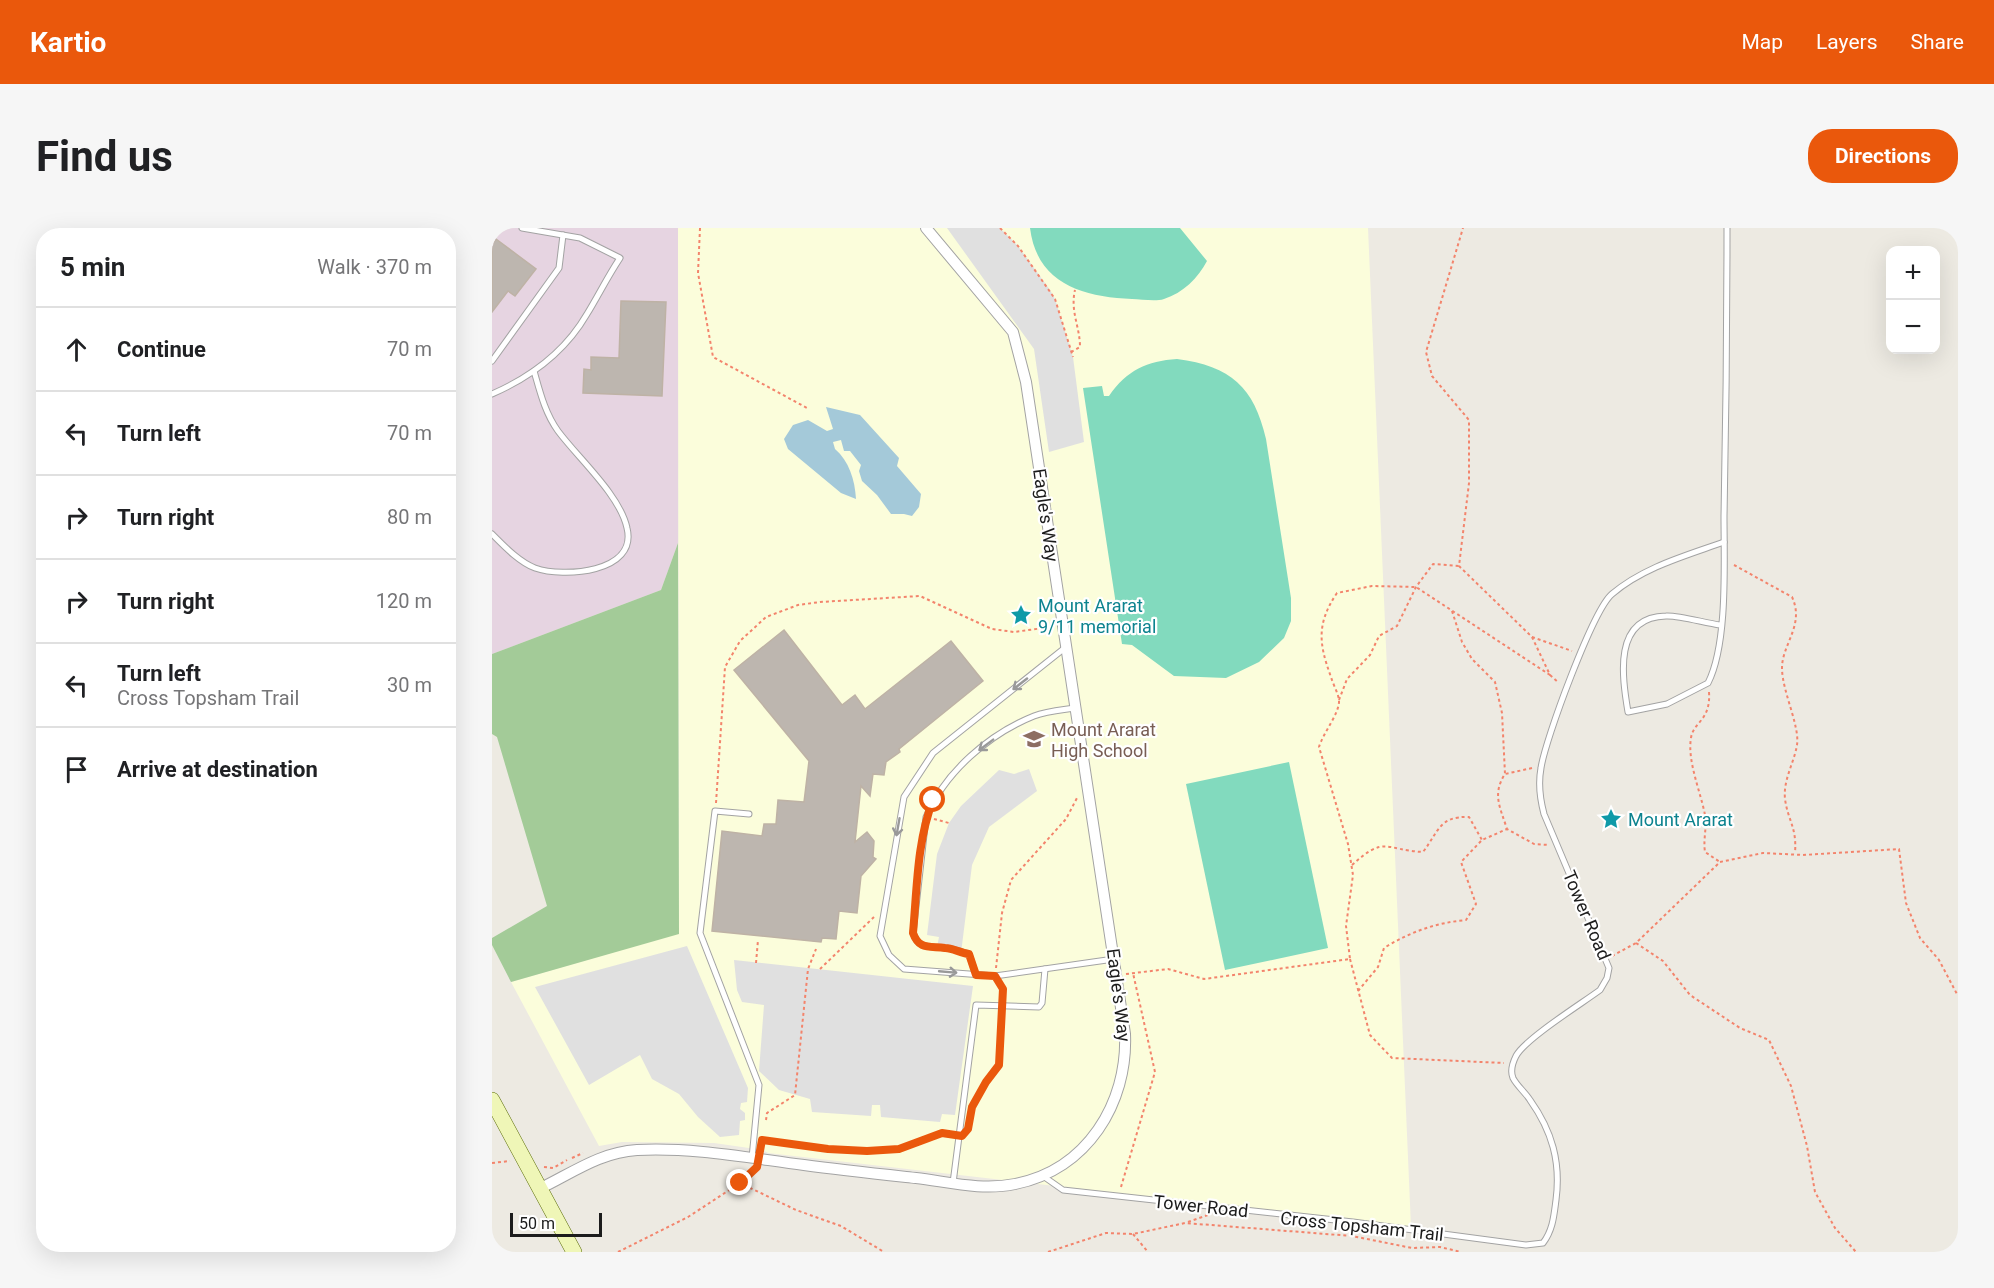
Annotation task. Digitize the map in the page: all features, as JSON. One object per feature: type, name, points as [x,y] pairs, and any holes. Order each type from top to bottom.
[{"type":"main road","points":[[492,1100],[574,1252]]},
{"type":"street","name":"Eagle's Way","points":[[541,1188],[596,1160],[623,1151],[668,1150],[755,1155],[996,1187],[1042,1176],[1062,1166],[1100,1129],[1119,1092],[1126,1055],[1115,959],[1026,382],[1013,332],[926,228]]},
{"type":"lane","points":[[492,394],[534,371],[554,355],[586,317],[620,258],[580,238],[522,228]]},
{"type":"lane","points":[[1720,625],[1666,615],[1647,619],[1625,643],[1622,660],[1628,712],[1667,704],[1708,683],[1714,670],[1720,625],[1724,542],[1728,228]]},
{"type":"lane","points":[[492,361],[559,268],[564,235]]},
{"type":"lane","points":[[492,534],[533,567],[559,574],[586,572],[611,562],[624,551],[628,531],[623,514],[557,429],[544,404],[534,371]]},
{"type":"lane","name":"Tower Road","points":[[1042,1176],[1063,1190],[1353,1222],[1526,1245],[1543,1243],[1549,1235],[1554,1218],[1558,1170],[1554,1142],[1530,1099],[1512,1077],[1514,1063],[1521,1048],[1600,990],[1607,978],[1607,959],[1558,846],[1541,800],[1541,767],[1566,689],[1610,595],[1652,567],[1724,542]]},
{"type":"lane","points":[[1066,647],[933,753],[904,798],[880,936],[889,955],[904,969],[995,976],[1115,959]]},
{"type":"lane","points":[[976,975],[969,954],[947,948],[924,947],[916,942],[913,933],[926,818],[933,800],[948,779],[982,747],[1036,715],[1077,708]]},
{"type":"lane","points":[[749,814],[715,811],[700,933],[759,1085],[755,1155]]},
{"type":"lane","points":[[953,1183],[976,1005],[1039,1007],[1042,1003],[1045,969]]},
{"type":"path","points":[[700,228],[698,273],[713,357],[807,408]]},
{"type":"path","points":[[1000,228],[1018,246],[1055,298],[1073,357]]},
{"type":"path","points":[[1459,566],[1469,483],[1469,420],[1431,376],[1426,352],[1463,228]]},
{"type":"path","points":[[1071,352],[1080,347],[1080,333],[1074,319],[1075,290]]},
{"type":"path","points":[[1723,560],[1792,597],[1796,606],[1794,633],[1782,667],[1797,744],[1788,776],[1785,799],[1797,835],[1795,854]]},
{"type":"path","points":[[1514,1063],[1392,1059],[1370,1035],[1350,959],[1346,926],[1353,875],[1352,865],[1348,844],[1318,747],[1323,732],[1336,713],[1347,679],[1370,655],[1379,636],[1397,626],[1416,587],[1433,564],[1459,566],[1532,637],[1550,675]]},
{"type":"path","points":[[1339,700],[1320,647],[1325,611],[1337,593],[1372,586],[1416,587],[1550,675],[1566,689]]},
{"type":"path","points":[[715,811],[725,667],[740,641],[766,617],[798,605],[820,602],[920,596],[992,629],[1014,632],[1051,627]]},
{"type":"path","points":[[1452,611],[1462,642],[1472,659],[1495,682],[1502,712],[1505,774],[1498,786],[1499,804],[1507,829],[1534,844],[1558,846]]},
{"type":"path","points":[[1532,637],[1581,654]]},
{"type":"path","points":[[1708,683],[1710,702],[1704,720],[1693,731],[1690,739],[1696,783],[1705,814],[1707,832],[1704,841],[1705,852],[1720,862]]},
{"type":"path","points":[[1505,774],[1541,767]]},
{"type":"path","points":[[972,1107],[999,1065],[1003,989],[995,976],[1002,913],[1011,880],[1066,819],[1079,794]]},
{"type":"path","points":[[1352,865],[1369,849],[1387,844],[1406,851],[1423,852],[1444,821],[1455,817],[1469,817],[1482,840]]},
{"type":"path","points":[[1358,991],[1378,967],[1384,948],[1405,935],[1425,927],[1466,920],[1476,904],[1461,862],[1482,840],[1507,829]]},
{"type":"path","points":[[1607,959],[1636,943],[1720,862],[1763,853],[1795,854],[1899,849],[1906,903],[1920,938],[1940,960],[1958,996]]},
{"type":"path","points":[[820,969],[874,917]]},
{"type":"path","points":[[756,963],[758,940]]},
{"type":"path","points":[[1636,943],[1664,961],[1690,995],[1740,1028],[1769,1040],[1791,1086],[1807,1146],[1815,1192],[1835,1228],[1856,1252]]},
{"type":"path","points":[[765,1122],[767,1113],[795,1095],[808,969],[816,949]]},
{"type":"path","points":[[1117,975],[1168,969],[1204,979],[1350,959]]},
{"type":"path","points":[[1118,1197],[1155,1072],[1133,973]]},
{"type":"path","points":[[618,1252],[688,1217],[740,1183],[757,1167],[755,1155],[762,1146],[764,1131]]},
{"type":"path","points":[[762,1140],[828,1149],[867,1151],[899,1149],[942,1133],[959,1136]]},
{"type":"path","points":[[492,1163],[524,1160],[548,1168],[589,1151]]},
{"type":"path","points":[[740,1183],[796,1210],[841,1226],[884,1252]]},
{"type":"path","name":"Cross Topsham Trail","points":[[1048,1252],[1106,1233],[1133,1234],[1185,1222],[1352,1236],[1412,1248],[1440,1247],[1461,1252]]},
{"type":"path","points":[[1133,1234],[1148,1252]]},
{"type":"shaded area","points":[[492,228],[678,228],[678,543],[661,590],[492,654]]},
{"type":"shaded area","name":"Mount Ararat High School","points":[[678,228],[1368,228],[1411,1227],[768,1153],[763,1150],[714,1143],[622,1142],[599,1146],[511,982],[679,933]]},
{"type":"shaded area","points":[[947,228],[1000,228],[1018,246],[1050,290],[1055,299],[1073,357],[1084,442],[1049,452],[1034,349]]},
{"type":"shaded area","points":[[1029,769],[1037,791],[989,827],[972,865],[961,953],[937,947],[939,937],[927,935],[937,854],[949,823],[961,806],[999,770],[1014,774]]},
{"type":"shaded area","points":[[687,946],[748,1088],[747,1102],[741,1103],[740,1109],[745,1113],[745,1120],[740,1121],[739,1135],[720,1137],[698,1117],[679,1094],[652,1079],[640,1055],[589,1085],[535,987]]},
{"type":"shaded area","points":[[734,960],[973,986],[955,1115],[942,1114],[940,1122],[881,1117],[880,1105],[872,1105],[871,1116],[812,1112],[810,1099],[779,1090],[759,1071],[764,1005],[742,1002],[737,990]]},
{"type":"green space","points":[[1030,228],[1180,228],[1207,261],[1189,284],[1164,299],[1114,298],[1096,295],[1065,284],[1052,275],[1034,247]]},
{"type":"green space","points":[[1177,359],[1196,362],[1226,374],[1247,393],[1255,406],[1266,439],[1291,598],[1291,621],[1284,638],[1259,662],[1226,678],[1174,676],[1132,645],[1122,644],[1083,388],[1102,386],[1104,396],[1109,396],[1138,368]]},
{"type":"green space","points":[[678,543],[679,934],[511,982],[492,945],[492,938],[547,906],[497,737],[492,734],[492,654],[661,590]]},
{"type":"green space","points":[[1289,762],[1328,948],[1225,970],[1186,784]]},
{"type":"water","points":[[826,407],[860,415],[899,458],[897,466],[921,494],[919,507],[912,516],[891,514],[877,495],[862,481],[859,471],[861,465],[850,451],[844,451],[841,440],[833,442],[835,449],[844,459],[850,471],[856,499],[841,493],[788,449],[784,439],[793,425],[808,420],[827,431],[833,429]]},
{"type":"building","points":[[496,239],[536,269],[515,296],[508,291],[492,312],[492,244]]},
{"type":"building","points":[[621,301],[666,302],[662,396],[583,393],[584,369],[591,370],[591,357],[619,358]]},
{"type":"building","points":[[784,630],[842,705],[855,695],[865,709],[951,641],[983,681],[899,749],[900,752],[886,762],[884,775],[873,774],[870,796],[861,786],[855,842],[867,832],[874,841],[873,857],[876,859],[861,876],[857,913],[839,911],[836,939],[822,938],[821,942],[712,931],[722,831],[762,836],[764,824],[776,824],[778,800],[804,802],[809,761],[734,670]]},
{"type":"place","name":"Mount Ararat 9/11 memorial","points":[[1021,615]]},
{"type":"place","name":"Mount Ararat High School","points":[[1034,739]]},
{"type":"place","name":"Mount Ararat","points":[[1611,819]]},
{"type":"route","points":[[740,1183],[757,1167],[762,1140],[828,1149],[867,1151],[899,1149],[942,1133],[962,1136],[968,1129],[972,1107],[999,1065],[1003,989],[995,976],[976,975],[969,954],[947,948],[924,947],[916,942],[913,933],[922,844],[926,818],[933,800]]}]
